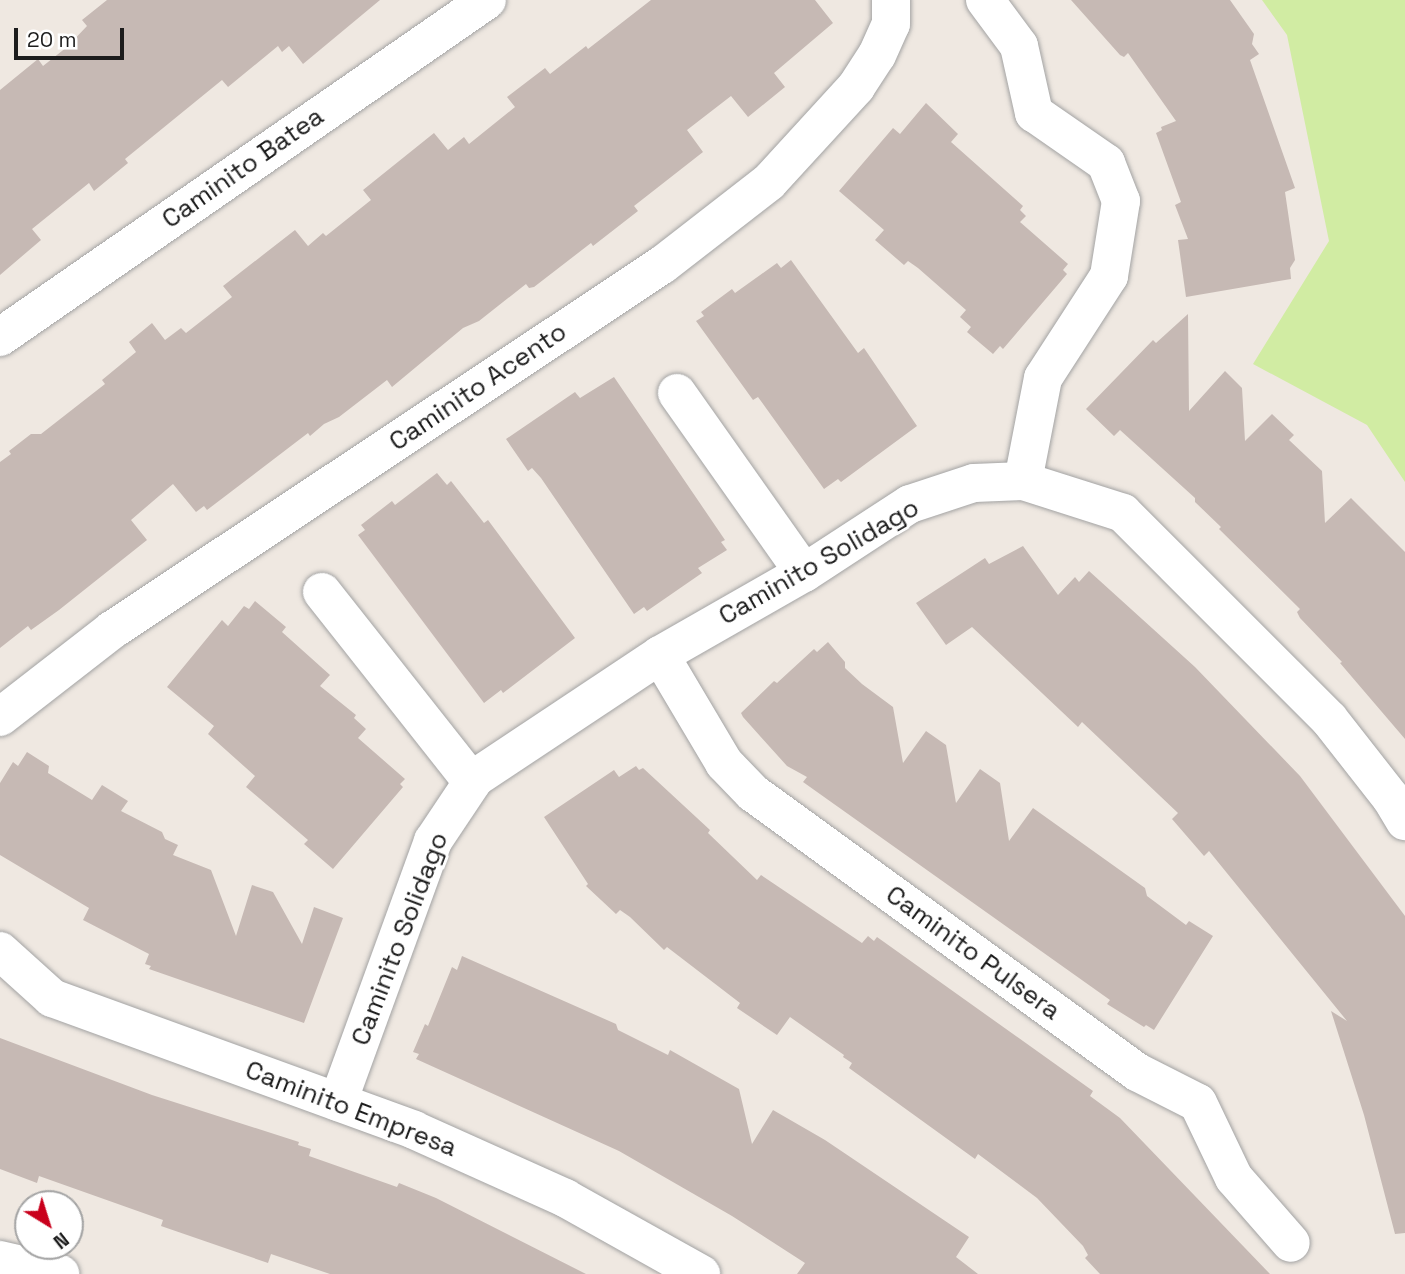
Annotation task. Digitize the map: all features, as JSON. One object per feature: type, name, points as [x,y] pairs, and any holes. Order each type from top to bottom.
[{"type":"street","name":"Caminito Batea","points":[[0,337],[487,0]]},
{"type":"street","name":"Caminito Acento","points":[[0,717],[112,629],[662,265],[769,182],[856,87],[877,55],[891,24],[891,0]]},
{"type":"street","points":[[985,0],[1019,46],[1034,113],[1106,163],[1121,201],[1109,276],[1043,379],[1023,481]]},
{"type":"street","points":[[677,393],[804,573]]},
{"type":"street","name":"Caminito Solidago","points":[[338,1102],[433,841],[472,782],[660,654],[804,573],[910,504],[974,483],[1023,481],[1123,513],[1329,719],[1391,798],[1405,821]]},
{"type":"street","points":[[322,592],[472,782]]},
{"type":"street","name":"Caminito Pulsera","points":[[660,654],[724,762],[753,793],[1137,1072],[1198,1103],[1234,1178],[1291,1243]]},
{"type":"street","name":"Caminito Empresa","points":[[0,951],[52,998],[414,1130],[565,1198],[701,1274]]},
{"type":"street","points":[[0,1260],[60,1274]]},
{"type":"green space","points":[[1262,0],[1405,0],[1405,482],[1367,425],[1253,364],[1329,241],[1287,35]]},
{"type":"building","points":[[107,0],[380,0],[303,64],[289,46],[282,52],[278,46],[228,87],[222,80],[125,159],[128,163],[94,191],[89,183],[32,229],[41,240],[0,275],[0,90],[38,59],[43,66],[67,47],[87,26],[82,20]]},
{"type":"building","points":[[651,0],[815,0],[833,23],[774,73],[785,87],[748,117],[731,96],[687,130],[703,152],[634,206],[638,211],[593,246],[591,243],[534,287],[529,288],[526,284],[479,321],[463,328],[392,387],[387,380],[339,417],[324,424],[310,436],[308,433],[207,510],[204,506],[196,512],[173,484],[131,520],[147,540],[59,610],[31,630],[28,626],[0,648],[0,462],[11,454],[9,451],[31,434],[41,434],[105,384],[102,380],[136,352],[129,342],[152,323],[165,340],[181,328],[186,333],[232,297],[223,286],[295,230],[308,246],[323,233],[326,236],[371,200],[363,190],[434,133],[448,150],[464,137],[469,144],[515,107],[507,97],[545,68],[550,74],[586,46],[588,49]]},
{"type":"building","points":[[1071,0],[1230,0],[1254,34],[1252,44],[1259,54],[1250,60],[1295,188],[1285,192],[1295,260],[1290,268],[1291,279],[1186,297],[1178,240],[1188,239],[1175,205],[1181,202],[1156,133],[1162,130],[1161,127],[1176,121],[1128,53],[1124,57],[1120,55]]},
{"type":"building","points":[[926,103],[958,134],[951,142],[1023,206],[1020,210],[1026,216],[1020,222],[1068,264],[1063,270],[1067,274],[1003,349],[1000,346],[993,354],[967,332],[971,327],[960,317],[966,310],[918,268],[908,261],[904,265],[875,240],[884,230],[839,191],[893,128],[900,134]]},
{"type":"building","points":[[791,260],[858,353],[864,348],[917,426],[841,482],[838,479],[824,489],[758,397],[753,400],[696,321],[704,316],[701,312],[732,289],[735,293],[777,263],[781,268]]},
{"type":"building","points":[[1188,314],[1189,411],[1225,371],[1242,388],[1245,441],[1272,414],[1294,435],[1289,440],[1322,471],[1325,523],[1351,498],[1405,552],[1405,739],[1340,663],[1342,662],[1300,618],[1297,612],[1300,609],[1219,529],[1221,527],[1195,502],[1195,498],[1120,430],[1114,436],[1086,409],[1153,340],[1156,343]]},
{"type":"building","points":[[614,377],[725,540],[721,542],[727,550],[698,568],[702,573],[647,611],[644,607],[634,614],[541,478],[532,468],[528,471],[506,439],[575,392],[580,398]]},
{"type":"building","points":[[437,473],[447,485],[451,481],[484,523],[488,520],[575,638],[503,693],[501,690],[484,703],[358,535],[365,530],[361,525],[392,501],[395,505]]},
{"type":"building","points":[[1023,546],[1058,595],[1075,577],[1079,582],[1089,571],[1195,667],[1300,776],[1405,916],[1405,1233],[1395,1234],[1364,1115],[1331,1011],[1347,1021],[1209,851],[1204,856],[1172,819],[1178,813],[1082,722],[1078,727],[972,627],[946,645],[916,603],[985,558],[989,564]]},
{"type":"building","points":[[255,601],[286,627],[282,632],[330,675],[320,686],[356,715],[354,718],[366,729],[358,738],[405,779],[400,784],[403,787],[333,869],[304,844],[308,840],[246,787],[255,776],[208,734],[214,726],[167,687],[222,620],[228,626],[244,606],[249,609]]},
{"type":"building","points":[[828,642],[845,662],[845,668],[893,707],[903,763],[926,731],[946,745],[956,803],[980,769],[1000,783],[1009,841],[1033,808],[1145,888],[1147,896],[1186,925],[1189,921],[1213,936],[1154,1030],[1146,1025],[1144,1027],[1107,1004],[1110,1000],[803,782],[807,777],[787,766],[743,717],[741,713],[774,681],[777,683],[814,649],[817,652]]},
{"type":"building","points":[[27,752],[49,766],[48,773],[92,800],[102,785],[128,801],[121,811],[162,832],[165,839],[178,845],[173,855],[211,870],[236,936],[252,885],[273,892],[302,944],[314,907],[343,918],[304,1023],[149,969],[151,966],[145,964],[149,954],[83,920],[89,908],[0,855],[0,783],[13,762],[18,766]]},
{"type":"building","points":[[636,766],[639,770],[643,768],[710,830],[708,833],[757,880],[761,875],[862,943],[868,936],[874,941],[877,937],[1093,1091],[1090,1096],[1120,1118],[1270,1274],[1100,1274],[1085,1258],[1088,1255],[1083,1246],[1037,1198],[978,1154],[975,1159],[849,1068],[852,1063],[843,1057],[844,1055],[790,1017],[777,1035],[737,1008],[740,1003],[667,947],[664,950],[630,917],[620,910],[616,914],[586,886],[588,884],[544,817],[614,770],[619,777]]},
{"type":"building","points":[[462,956],[616,1024],[618,1030],[668,1055],[670,1050],[739,1089],[752,1144],[773,1110],[825,1140],[969,1237],[956,1257],[978,1274],[797,1274],[805,1263],[732,1216],[619,1151],[416,1059],[419,1054],[413,1052],[425,1024],[428,1026],[452,967],[457,970]]},
{"type":"building","points":[[0,1038],[152,1095],[299,1142],[298,1145],[311,1149],[309,1156],[397,1187],[399,1183],[436,1198],[586,1274],[330,1274],[271,1254],[268,1263],[161,1226],[163,1220],[84,1190],[39,1176],[37,1183],[0,1169]]}]
